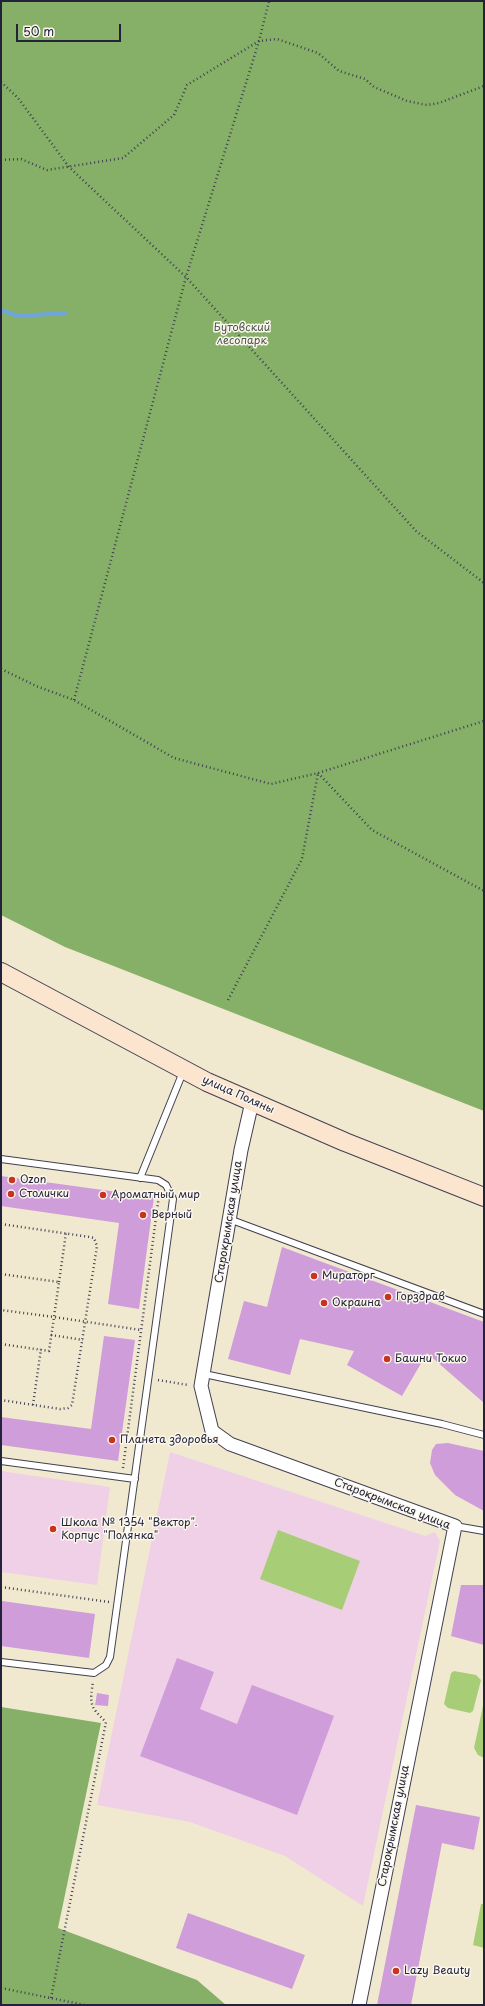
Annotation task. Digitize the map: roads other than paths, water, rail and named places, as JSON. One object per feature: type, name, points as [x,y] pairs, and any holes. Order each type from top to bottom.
[{"type":"main road","name":"улица Поляны","points":[[1,972],[184,1070],[252,1102],[345,1142],[484,1197]]},
{"type":"street","name":"Старокрымская улица","points":[[252,1102],[241,1150],[202,1386],[203,1400],[212,1431],[230,1444],[455,1526],[359,2005]]},
{"type":"lane","points":[[140,1178],[184,1070]]},
{"type":"lane","points":[[1,1159],[158,1180],[166,1185],[173,1199],[110,1657],[102,1669],[94,1673],[1,1662]]},
{"type":"lane","points":[[230,1219],[484,1314]]},
{"type":"lane","points":[[204,1374],[442,1424],[484,1435]]},
{"type":"lane","points":[[1,1461],[135,1479]]},
{"type":"lane","points":[[455,1526],[484,1531]]},
{"type":"waterway","points":[[1,310],[18,316],[65,313]]},
{"type":"place","name":"Ozon","points":[[12,1180]]},
{"type":"place","name":"Столички","points":[[11,1194]]},
{"type":"place","name":"Ароматный мир","points":[[103,1195]]},
{"type":"place","name":"Верный","points":[[143,1215]]},
{"type":"place","name":"Мираторг","points":[[314,1276]]},
{"type":"place","name":"Горздрав","points":[[388,1297]]},
{"type":"place","name":"Окраина","points":[[324,1303]]},
{"type":"place","name":"Башни Токио","points":[[387,1359]]},
{"type":"place","name":"Планета здоровья","points":[[112,1440]]},
{"type":"place","name":"Школа № 1354 \"Вектор\". Корпус \"Полянка\"","points":[[53,1529]]},
{"type":"place","name":"Lazy Beauty","points":[[396,1971]]},
{"type":"park label","name":"Бутовский лесопарк","points":[[242,334]]}]
